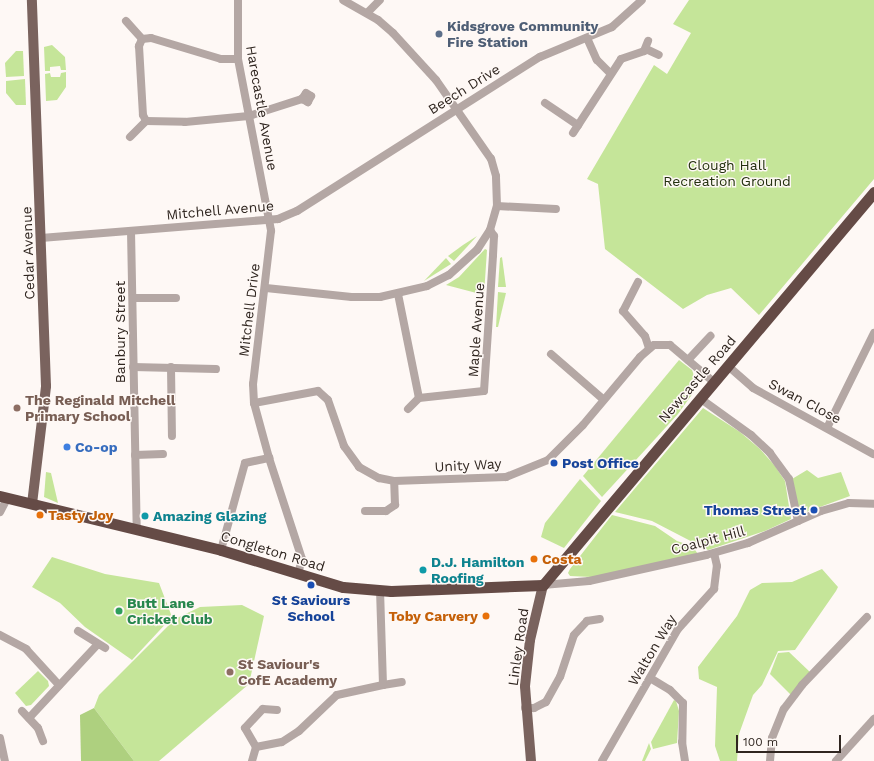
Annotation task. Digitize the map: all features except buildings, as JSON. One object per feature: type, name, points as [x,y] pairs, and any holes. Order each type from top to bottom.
[{"type":"highway","name":"Newcastle Road","points":[[544,585],[874,192]]},
{"type":"highway","name":"Congleton Road","points":[[3,497],[221,550],[331,585],[380,591],[544,585]]},
{"type":"main road","name":"Cedar Avenue","points":[[32,0],[46,386],[32,504]]},
{"type":"main road","name":"Linley Road","points":[[531,761],[525,708],[529,647],[544,585]]},
{"type":"street","name":"Harecastle Avenue","points":[[238,0],[238,59],[270,220]]},
{"type":"street","points":[[266,288],[352,297],[398,294],[427,286],[449,275],[477,250],[490,230],[497,206],[496,176],[491,159],[457,109],[419,59],[393,33],[367,13],[343,0]]},
{"type":"street","points":[[367,13],[380,0]]},
{"type":"street","name":"Beech Drive","points":[[404,143],[540,57],[587,38],[621,20],[642,0]]},
{"type":"street","points":[[126,21],[142,39]]},
{"type":"street","points":[[142,39],[151,38],[221,59],[238,59]]},
{"type":"street","points":[[587,38],[597,60],[610,73]]},
{"type":"street","points":[[142,39],[139,46],[143,115],[146,121]]},
{"type":"street","points":[[573,133],[610,73],[624,56],[639,54],[647,45],[659,55]]},
{"type":"street","points":[[130,137],[146,121],[185,122],[249,116],[302,99]]},
{"type":"street","points":[[545,103],[578,125]]},
{"type":"street","name":"Mitchell Avenue","points":[[41,238],[270,220],[297,211],[404,143]]},
{"type":"street","points":[[497,206],[556,209]]},
{"type":"street","name":"Mitchell Drive","points":[[270,220],[266,288],[253,384],[254,404],[269,458],[302,559],[298,574]]},
{"type":"street","name":"Maple Avenue","points":[[419,398],[484,391],[494,255],[494,236],[490,230]]},
{"type":"street","name":"Banbury Street","points":[[131,231],[137,530]]},
{"type":"street","points":[[638,287],[623,311],[645,336],[649,348],[665,344],[688,360],[715,383]]},
{"type":"street","points":[[398,294],[419,398],[408,409]]},
{"type":"street","points":[[133,298],[176,298]]},
{"type":"street","points":[[827,428],[874,332]]},
{"type":"street","points":[[688,360],[710,336]]},
{"type":"street","name":"Unity Way","points":[[254,404],[318,391],[328,400],[344,446],[359,467],[378,478],[394,481],[506,478],[536,467],[548,460],[583,425],[603,399],[649,348]]},
{"type":"street","points":[[551,354],[603,399]]},
{"type":"street","name":"Swan Close","points":[[728,366],[753,388],[873,454]]},
{"type":"street","points":[[133,367],[216,369]]},
{"type":"street","points":[[171,367],[172,436]]},
{"type":"street","points":[[701,399],[751,435],[770,453],[789,479],[798,521]]},
{"type":"street","points":[[135,455],[163,454]]},
{"type":"street","points":[[221,550],[244,463],[254,459],[269,458]]},
{"type":"street","points":[[364,511],[386,510],[395,505],[394,481]]},
{"type":"street","points":[[0,512],[3,497]]},
{"type":"street","name":"Coalpit Hill","points":[[544,585],[589,581],[714,553],[748,543],[821,511],[849,503],[874,504]]},
{"type":"street","name":"Walton Way","points":[[602,761],[678,629],[714,589],[717,574],[714,553]]},
{"type":"street","points":[[558,568],[562,578],[568,583]]},
{"type":"street","points":[[380,591],[380,634],[383,685]]},
{"type":"street","points":[[770,761],[772,738],[784,709],[802,685],[867,617]]},
{"type":"street","points":[[525,708],[534,708],[546,702],[560,677],[574,635],[587,621],[600,619]]},
{"type":"street","points":[[29,718],[60,685],[101,646],[78,631]]},
{"type":"street","points":[[0,635],[26,649],[60,685]]},
{"type":"street","points":[[650,678],[670,690],[683,703],[682,742],[685,761]]},
{"type":"street","points":[[256,747],[282,742],[299,731],[337,694],[402,682]]},
{"type":"street","points":[[252,761],[256,747],[245,728],[262,709],[277,710]]},
{"type":"street","points":[[22,711],[40,732],[43,741]]},
{"type":"street","points":[[836,761],[874,719]]},
{"type":"street","points":[[0,738],[5,761]]},
{"type":"green space","name":"Clough Hall Recreation Ground","points":[[689,0],[874,0],[874,179],[759,315],[731,288],[707,295],[683,309],[605,249],[598,184],[587,179],[654,65],[667,74],[691,33],[673,24]]},
{"type":"green space","points":[[52,45],[65,57],[66,70],[61,70],[60,66],[50,67],[50,71],[45,71],[44,47]]},
{"type":"green space","points":[[16,51],[23,51],[24,76],[6,77],[5,63]]},
{"type":"green space","points":[[66,72],[66,87],[57,100],[46,101],[45,74],[50,73],[51,77],[60,77],[61,73]]},
{"type":"green space","points":[[25,79],[26,105],[16,105],[6,93],[6,81]]},
{"type":"green space","points":[[477,236],[454,261],[448,256],[463,245]]},
{"type":"green space","points":[[485,249],[487,250],[484,295],[446,285],[459,277]]},
{"type":"green space","points":[[502,257],[506,287],[498,287],[500,258]]},
{"type":"green space","points":[[446,258],[451,264],[424,281]]},
{"type":"green space","points":[[498,292],[506,293],[498,327],[496,327]]},
{"type":"green space","points":[[679,360],[692,370],[696,381],[693,393],[678,414],[602,497],[583,476]]},
{"type":"green space","points":[[703,408],[740,432],[760,449],[775,466],[785,481],[791,519],[765,531],[708,550],[652,521],[615,512]]},
{"type":"green space","points":[[807,470],[818,478],[841,472],[850,496],[798,515],[792,479]]},
{"type":"green space","points":[[46,472],[51,473],[58,503],[44,497]]},
{"type":"green space","points":[[580,479],[601,501],[564,548],[541,537],[545,523]]},
{"type":"green space","points":[[612,515],[655,526],[677,541],[692,546],[698,554],[592,577],[570,576],[568,573],[570,569]]},
{"type":"green space","name":"Butt Lane Cricket Club","points":[[52,557],[105,574],[159,583],[172,617],[132,660],[85,627],[60,603],[32,587]]},
{"type":"green space","points":[[822,569],[838,587],[836,591],[795,650],[778,651],[762,685],[753,695],[739,734],[737,761],[720,761],[715,746],[717,687],[699,679],[698,667],[737,616],[750,590],[762,583],[792,582]]},
{"type":"green space","name":"St Saviour's CofE Academy","points":[[242,605],[264,616],[249,684],[159,761],[134,761],[94,708],[99,695],[175,619],[200,607]]},
{"type":"green space","points":[[789,652],[811,673],[792,696],[770,674],[778,653]]},
{"type":"green space","points":[[38,671],[48,681],[49,686],[31,705],[26,706],[15,693]]},
{"type":"green space","points":[[674,700],[676,701],[679,711],[677,743],[653,749],[651,742]]},
{"type":"green space","points":[[94,708],[134,761],[81,761],[80,715]]},
{"type":"green space","points":[[649,743],[651,749],[645,761],[642,761]]},
{"type":"place","name":"Kidsgrove Community Fire Station","points":[[439,34]]},
{"type":"place","name":"The Reginald Mitchell Primary School","points":[[17,408]]},
{"type":"place","name":"Co-op","points":[[67,447]]},
{"type":"place","name":"Post Office","points":[[554,463]]},
{"type":"place","name":"Thomas Street","points":[[814,510]]},
{"type":"place","name":"Tasty Joy","points":[[40,515]]},
{"type":"place","name":"Amazing Glazing","points":[[145,516]]},
{"type":"place","name":"Costa","points":[[534,559]]},
{"type":"place","name":"D.J. Hamilton Roofing","points":[[423,570]]},
{"type":"place","name":"St Saviours School","points":[[311,585]]},
{"type":"place","name":"Butt Lane Cricket Club","points":[[119,611]]},
{"type":"place","name":"Toby Carvery","points":[[486,616]]},
{"type":"place","name":"St Saviour's CofE Academy","points":[[230,672]]}]
